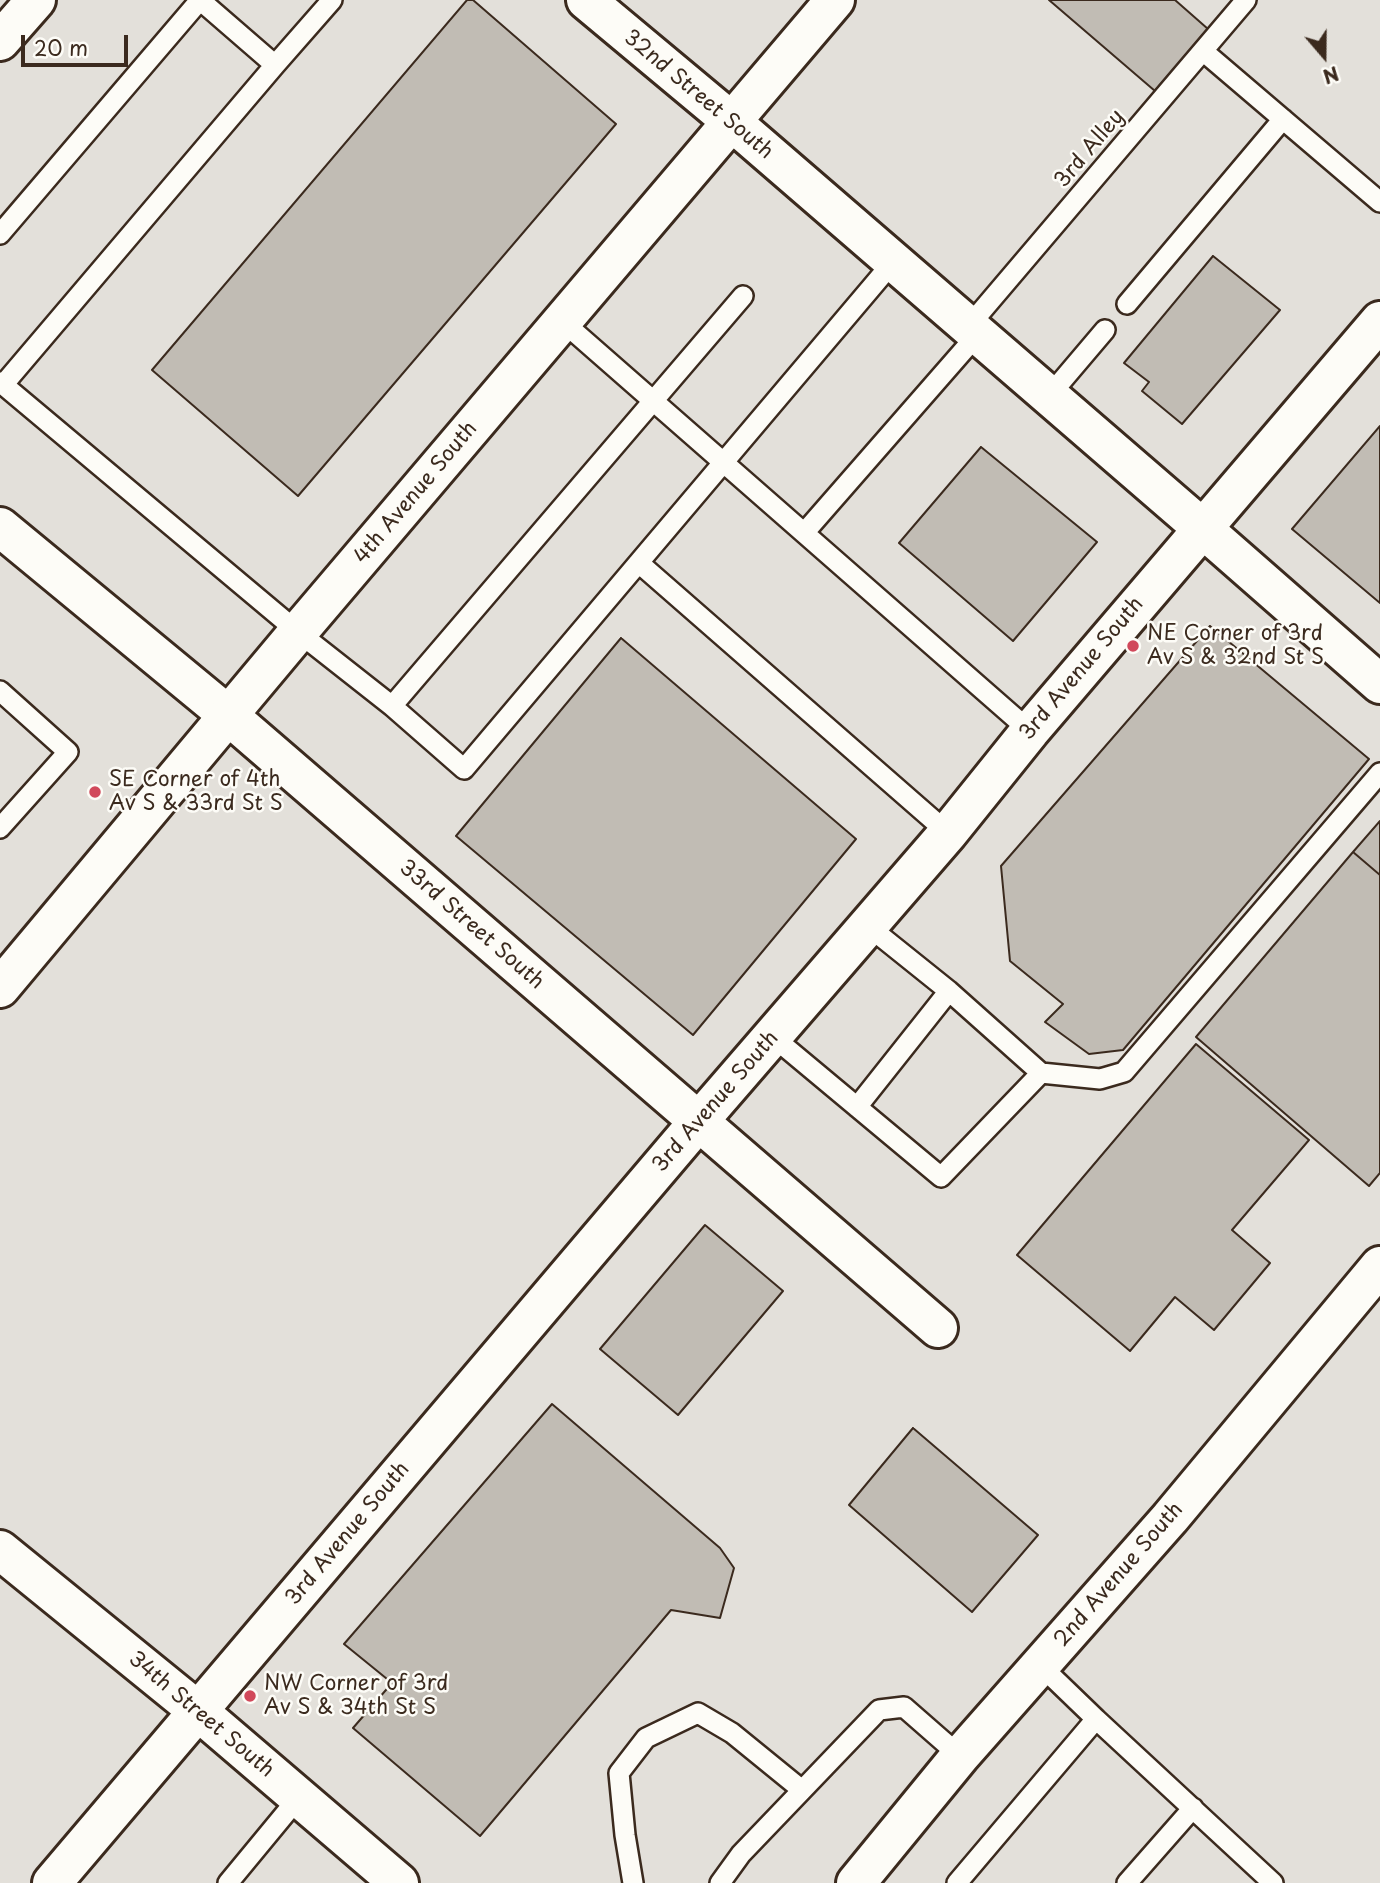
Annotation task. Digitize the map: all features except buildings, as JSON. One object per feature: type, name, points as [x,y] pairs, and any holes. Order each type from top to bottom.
[{"type":"main road","points":[[0,41],[36,0]]},
{"type":"main road","name":"32nd Street South","points":[[586,0],[731,121],[1380,684]]},
{"type":"main road","name":"4th Avenue South","points":[[0,988],[298,632],[835,0]]},
{"type":"main road","name":"3rd Avenue South","points":[[52,1883],[699,1121],[948,833],[1030,731],[1380,321]]},
{"type":"main road","name":"33rd Street South","points":[[0,527],[229,716],[938,1328]]},
{"type":"main road","name":"2nd Avenue South","points":[[856,1883],[960,1756],[1170,1518],[1380,1266]]},
{"type":"main road","name":"34th Street South","points":[[0,1550],[198,1711],[399,1883]]},
{"type":"lane","points":[[0,234],[200,0],[275,65]]},
{"type":"lane","points":[[332,0],[2,384],[298,632],[392,706],[464,769],[893,262]]},
{"type":"lane","name":"3rd Alley","points":[[804,533],[1246,0]]},
{"type":"lane","points":[[1203,51],[1380,202]]},
{"type":"lane","points":[[1126,304],[1283,119]]},
{"type":"lane","points":[[392,706],[743,296]]},
{"type":"lane","points":[[562,321],[1030,731]]},
{"type":"lane","points":[[1049,396],[1105,330]]},
{"type":"lane","points":[[639,563],[948,833]]},
{"type":"lane","points":[[0,691],[68,752],[0,828]]},
{"type":"lane","points":[[868,926],[949,991],[1041,1073],[1100,1079],[1124,1072],[1380,774]]},
{"type":"lane","points":[[857,1107],[949,991]]},
{"type":"lane","points":[[772,1036],[942,1177],[1041,1073]]},
{"type":"lane","points":[[1040,1665],[1273,1883]]},
{"type":"lane","points":[[720,1883],[741,1854],[878,1710],[904,1707],[960,1756]]},
{"type":"lane","points":[[633,1883],[619,1773],[646,1738],[698,1713],[732,1733],[802,1790]]},
{"type":"lane","points":[[957,1883],[1096,1720]]},
{"type":"lane","points":[[228,1883],[299,1797]]},
{"type":"lane","points":[[1127,1883],[1193,1808]]},
{"type":"shaded area","points":[[0,0],[1380,0],[1380,1883],[0,1883]]},
{"type":"place","name":"NE Corner of 3rd Av S & 32nd St S","points":[[1133,646]]},
{"type":"place","name":"SE Corner of 4th Av S & 33rd St S","points":[[95,792]]},
{"type":"place","name":"NW Corner of 3rd Av S & 34th St S","points":[[250,1696]]}]
